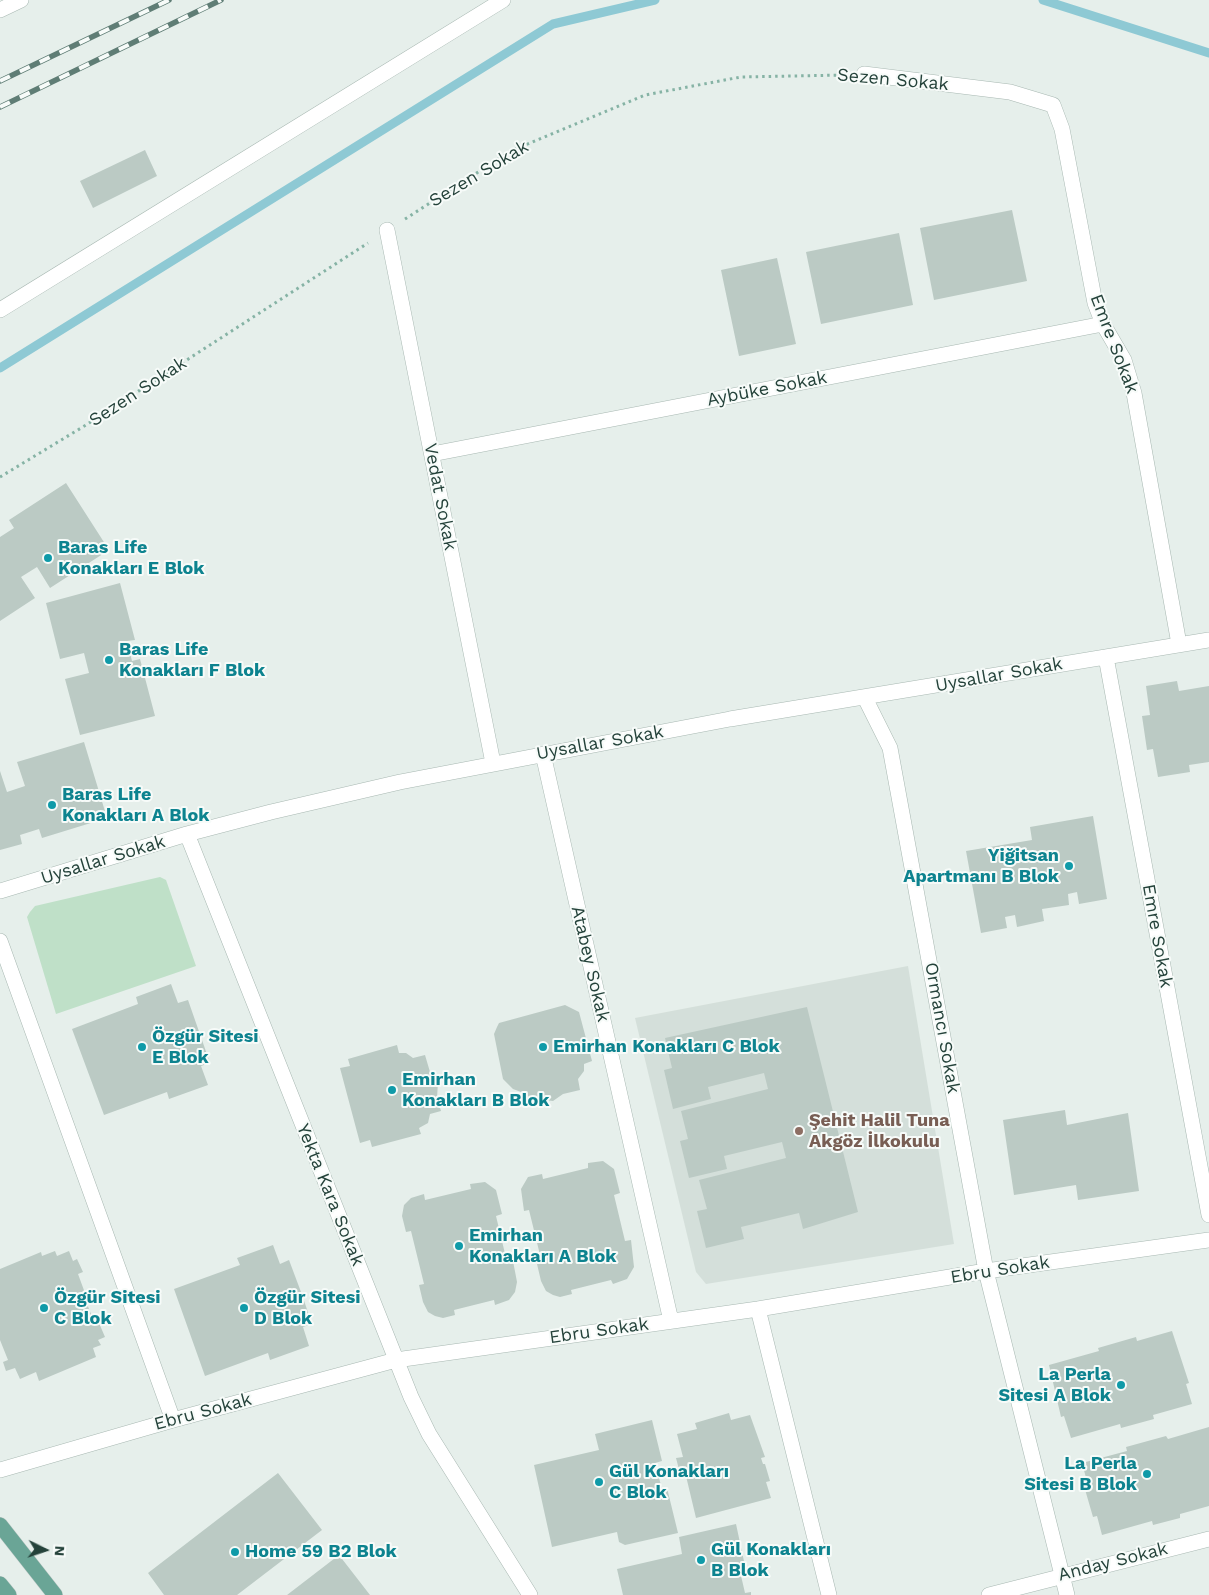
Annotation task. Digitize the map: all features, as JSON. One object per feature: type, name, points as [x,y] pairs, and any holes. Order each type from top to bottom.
[{"type":"main road","points":[[0,1525],[55,1595]]},
{"type":"main road","points":[[0,1584],[9,1595]]},
{"type":"street","points":[[0,10],[22,0]]},
{"type":"street","points":[[0,310],[503,0]]},
{"type":"street","name":"Sezen Sokak","points":[[864,74],[1010,92],[1053,105]]},
{"type":"street","name":"Emre Sokak","points":[[1053,105],[1062,130],[1095,303],[1103,324],[1124,360],[1134,393],[1179,644]]},
{"type":"street","name":"Vedat Sokak","points":[[387,230],[494,763]]},
{"type":"street","name":"Aybüke Sokak","points":[[432,454],[1103,324]]},
{"type":"street","name":"Uysallar Sokak","points":[[0,891],[186,834],[271,812],[494,763],[730,719],[1209,640]]},
{"type":"street","name":"Emre Sokak","points":[[1106,656],[1209,1215]]},
{"type":"street","name":"Ormancı Sokak","points":[[865,698],[890,748],[986,1271],[1067,1595]]},
{"type":"street","name":"Atabey Sokak","points":[[542,754],[672,1321]]},
{"type":"street","name":"Yekta Kara Sokak","points":[[186,834],[396,1360],[429,1434],[530,1595]]},
{"type":"street","points":[[0,941],[173,1420]]},
{"type":"street","name":"Ebru Sokak","points":[[0,1470],[173,1420],[396,1360],[758,1309],[986,1271],[1209,1240]]},
{"type":"street","points":[[758,1309],[829,1595]]},
{"type":"street","name":"Anday Sokak","points":[[989,1595],[1209,1538]]},
{"type":"path","name":"Sezen Sokak","points":[[0,477],[86,425],[511,151],[646,95],[741,77],[864,74]]},
{"type":"shaded area","name":"Şehit Halil Tuna Akgöz İlkokulu","points":[[908,966],[954,1244],[706,1284],[696,1272],[635,1018]]},
{"type":"green space","points":[[160,877],[166,880],[196,966],[56,1014],[27,917],[30,912],[35,906]]},
{"type":"building","points":[[145,150],[157,176],[93,208],[80,181]]},
{"type":"building","points":[[1012,210],[1027,281],[934,300],[920,228]]},
{"type":"building","points":[[899,233],[913,305],[821,324],[806,252]]},
{"type":"building","points":[[777,258],[796,344],[739,356],[721,270]]},
{"type":"building","name":"Baras Life Konakları E Blok","points":[[66,483],[109,550],[50,588],[37,567],[21,577],[35,598],[0,621],[0,537],[14,528],[9,520]]},
{"type":"building","name":"Baras Life Konakları F Blok","points":[[120,583],[135,640],[127,641],[132,661],[140,659],[155,716],[80,735],[65,679],[89,673],[84,653],[60,659],[46,603]]},
{"type":"building","points":[[1177,681],[1179,691],[1209,686],[1209,762],[1189,765],[1190,772],[1158,777],[1153,749],[1147,750],[1142,716],[1150,715],[1146,686]]},
{"type":"building","name":"Baras Life Konakları A Blok","points":[[84,742],[107,818],[42,838],[39,829],[20,835],[22,844],[0,850],[0,771],[7,792],[25,786],[17,762]]},
{"type":"building","points":[[1093,816],[1107,899],[1079,904],[1077,892],[1068,894],[1069,905],[1042,909],[1044,921],[1017,927],[1015,915],[1005,917],[1007,928],[981,933],[966,851],[1032,840],[1030,827]]},
{"type":"building","name":"Özgür Sitesi E Blok","points":[[171,984],[178,1003],[188,1000],[210,1063],[201,1066],[208,1085],[169,1099],[167,1092],[104,1115],[72,1029],[138,1004],[136,997]]},
{"type":"building","name":"Emirhan Konakları C Blok","points":[[565,1005],[579,1012],[592,1061],[584,1064],[584,1071],[578,1079],[580,1090],[563,1094],[553,1101],[537,1099],[523,1102],[521,1092],[513,1089],[503,1079],[494,1034],[497,1027],[499,1023]]},
{"type":"building","points":[[807,1007],[858,1212],[803,1229],[799,1213],[741,1227],[744,1239],[706,1248],[697,1211],[707,1209],[699,1180],[786,1158],[782,1142],[724,1156],[727,1169],[689,1178],[680,1141],[688,1139],[681,1111],[768,1089],[764,1073],[708,1087],[711,1099],[673,1109],[664,1070],[672,1068],[665,1038]]},
{"type":"building","name":"Emirhan Konakları B Blok","points":[[397,1045],[399,1053],[406,1053],[413,1058],[425,1055],[430,1072],[438,1082],[437,1098],[441,1111],[430,1114],[428,1123],[419,1128],[421,1134],[372,1147],[370,1140],[360,1143],[340,1068],[350,1066],[348,1059]]},
{"type":"building","points":[[1065,1110],[1067,1125],[1128,1113],[1139,1191],[1078,1200],[1076,1185],[1014,1195],[1003,1120]]},
{"type":"building","points":[[603,1161],[614,1169],[620,1193],[614,1195],[625,1241],[631,1240],[634,1267],[627,1279],[613,1284],[611,1280],[571,1290],[572,1294],[560,1297],[553,1295],[546,1291],[541,1281],[537,1264],[542,1263],[529,1210],[524,1211],[521,1189],[528,1177],[542,1174],[543,1179],[588,1168],[588,1163]]},
{"type":"building","name":"Emirhan Konakları A Blok","points":[[485,1182],[496,1190],[502,1214],[496,1216],[507,1262],[513,1261],[517,1282],[515,1292],[509,1300],[495,1305],[494,1300],[454,1310],[455,1315],[443,1318],[435,1316],[428,1312],[423,1302],[419,1285],[424,1284],[411,1231],[406,1232],[402,1216],[404,1205],[411,1198],[424,1194],[425,1200],[471,1189],[470,1184]]},
{"type":"building","name":"Özgür Sitesi D Blok","points":[[273,1245],[280,1264],[289,1260],[301,1292],[312,1324],[303,1327],[309,1346],[270,1360],[268,1353],[205,1376],[174,1289],[240,1265],[237,1258]]},
{"type":"building","name":"Özgür Sitesi C Blok","points":[[55,1251],[57,1256],[69,1251],[73,1261],[77,1259],[83,1272],[78,1274],[85,1293],[83,1294],[95,1324],[99,1323],[105,1337],[98,1340],[101,1345],[93,1348],[96,1357],[39,1381],[36,1372],[20,1379],[15,1368],[6,1371],[3,1362],[8,1360],[0,1340],[0,1269],[41,1252],[42,1256]]},
{"type":"building","name":"La Perla Sitesi A Blok","points":[[1172,1331],[1189,1383],[1186,1384],[1192,1404],[1153,1415],[1154,1419],[1121,1428],[1120,1424],[1071,1438],[1064,1416],[1061,1417],[1049,1365],[1099,1351],[1098,1348],[1136,1337],[1137,1341]]},
{"type":"building","points":[[729,1413],[731,1420],[750,1415],[765,1457],[761,1458],[763,1464],[765,1464],[770,1481],[766,1482],[771,1498],[696,1518],[686,1476],[681,1477],[676,1458],[683,1457],[677,1434],[697,1429],[695,1423]]},
{"type":"building","name":"Gül Konakları C Blok","points":[[652,1420],[662,1461],[655,1463],[662,1489],[667,1488],[678,1533],[625,1545],[619,1542],[617,1532],[552,1547],[534,1465],[599,1450],[595,1434]]},
{"type":"building","name":"La Perla Sitesi B Blok","points":[[1209,1427],[1209,1506],[1180,1514],[1180,1518],[1153,1525],[1152,1521],[1102,1535],[1097,1516],[1093,1517],[1084,1486],[1088,1485],[1082,1463],[1127,1451],[1126,1447],[1166,1436],[1168,1439]]},
{"type":"building","name":"Home 59 B2 Blok","points":[[278,1473],[322,1530],[237,1595],[164,1595],[148,1573]]},
{"type":"building","name":"Gül Konakları B Blok","points":[[736,1524],[745,1566],[739,1567],[745,1593],[751,1592],[751,1595],[623,1595],[617,1569],[682,1554],[679,1537]]},
{"type":"building","points":[[339,1555],[370,1595],[287,1595]]},
{"type":"waterway","points":[[0,368],[553,24],[655,0]]},
{"type":"waterway","points":[[1043,0],[1209,53]]},
{"type":"railway","points":[[0,81],[169,0]]},
{"type":"railway","points":[[0,107],[221,0]]},
{"type":"place","name":"Baras Life Konakları E Blok","points":[[48,558]]},
{"type":"place","name":"Baras Life Konakları F Blok","points":[[109,660]]},
{"type":"place","name":"Baras Life Konakları A Blok","points":[[52,805]]},
{"type":"place","name":"Yiğitsan Apartmanı B Blok","points":[[1069,866]]},
{"type":"place","name":"Özgür Sitesi E Blok","points":[[142,1047]]},
{"type":"place","name":"Emirhan Konakları C Blok","points":[[543,1047]]},
{"type":"place","name":"Emirhan Konakları B Blok","points":[[392,1090]]},
{"type":"place","name":"Şehit Halil Tuna Akgöz İlkokulu","points":[[799,1131]]},
{"type":"place","name":"Emirhan Konakları A Blok","points":[[459,1246]]},
{"type":"place","name":"Özgür Sitesi C Blok","points":[[44,1308]]},
{"type":"place","name":"Özgür Sitesi D Blok","points":[[244,1308]]},
{"type":"place","name":"La Perla Sitesi A Blok","points":[[1121,1385]]},
{"type":"place","name":"La Perla Sitesi B Blok","points":[[1147,1474]]},
{"type":"place","name":"Gül Konakları C Blok","points":[[599,1482]]},
{"type":"place","name":"Home 59 B2 Blok","points":[[235,1552]]},
{"type":"place","name":"Gül Konakları B Blok","points":[[701,1560]]}]
